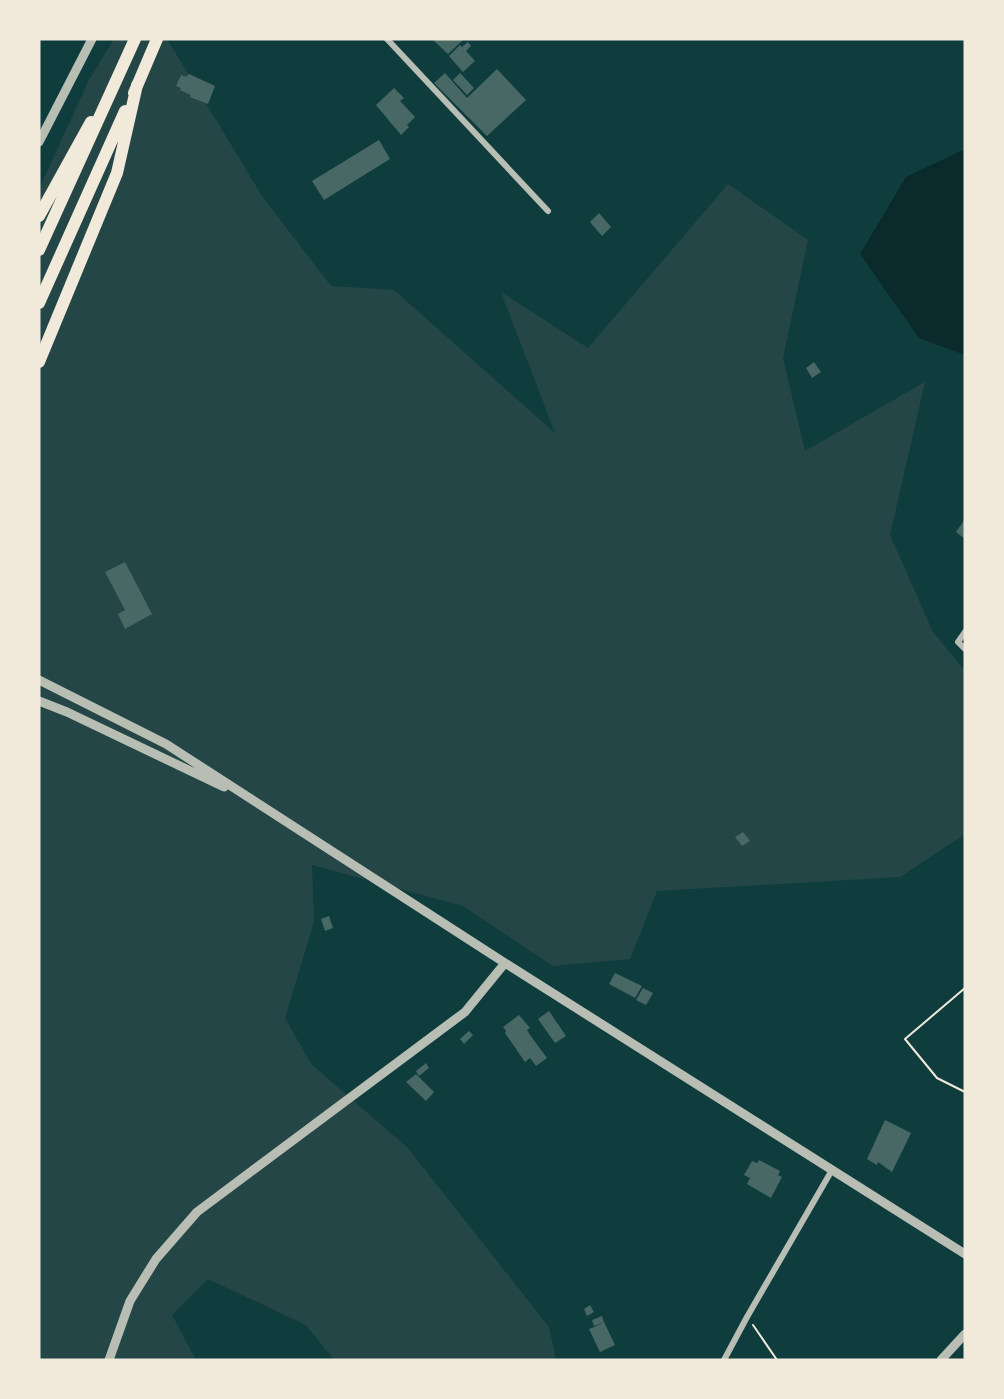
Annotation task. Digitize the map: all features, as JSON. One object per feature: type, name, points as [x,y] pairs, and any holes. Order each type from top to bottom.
[{"type":"highway","points":[[39,250],[135,39]]},
{"type":"highway","points":[[39,303],[157,39]]},
{"type":"highway","points":[[39,216],[78,142],[118,76]]},
{"type":"highway","points":[[39,362],[117,173],[137,86]]},
{"type":"street","points":[[39,142],[92,39]]},
{"type":"street","points":[[392,41],[548,211]]},
{"type":"street","points":[[965,632],[958,642],[965,649]]},
{"type":"street","points":[[39,680],[166,744],[505,963],[965,1254]]},
{"type":"street","points":[[39,700],[261,805]]},
{"type":"street","points":[[109,1360],[129,1301],[156,1259],[197,1212],[465,1012],[505,963]]},
{"type":"street","points":[[724,1360],[832,1170]]},
{"type":"street","points":[[941,1360],[965,1334]]},
{"type":"path","points":[[965,988],[905,1040],[937,1078],[965,1092]]},
{"type":"path","points":[[747,1317],[777,1360]]},
{"type":"shaded area","points":[[114,39],[167,39],[262,196],[331,286],[394,290],[555,433],[501,292],[588,348],[728,184],[808,240],[783,358],[805,451],[925,382],[890,535],[933,632],[965,671],[965,834],[900,877],[657,891],[630,959],[553,966],[463,906],[312,865],[314,922],[285,1018],[311,1064],[407,1147],[549,1327],[556,1360],[334,1360],[306,1325],[208,1279],[172,1315],[196,1360],[39,1360],[39,189],[89,80]]},
{"type":"shaded area","points":[[965,149],[965,355],[919,338],[860,254],[906,177]]},
{"type":"building","points":[[432,39],[464,39],[448,54]]},
{"type":"building","points":[[468,42],[471,46],[466,51],[475,61],[463,72],[449,56],[460,45],[462,47]]},
{"type":"building","points":[[497,69],[526,100],[487,136],[434,83],[445,73],[467,98]]},
{"type":"building","points":[[460,73],[474,88],[467,95],[453,80]]},
{"type":"building","points":[[189,74],[215,86],[208,104],[190,97],[191,95],[176,86],[181,75],[186,77]]},
{"type":"building","points":[[394,88],[404,98],[400,101],[415,117],[401,135],[376,105]]},
{"type":"building","points":[[379,140],[390,159],[324,200],[312,181]]},
{"type":"building","points":[[599,213],[611,227],[602,236],[590,222]]},
{"type":"building","points":[[814,362],[821,372],[812,378],[806,368]]},
{"type":"building","points":[[965,519],[965,539],[956,532]]},
{"type":"building","points":[[125,562],[152,614],[125,629],[118,614],[125,610],[105,572]]},
{"type":"building","points":[[743,832],[750,841],[742,846],[735,837]]},
{"type":"building","points":[[329,916],[333,928],[325,931],[321,919]]},
{"type":"building","points":[[615,973],[642,986],[635,998],[609,984]]},
{"type":"building","points":[[643,988],[653,993],[646,1005],[636,1000]]},
{"type":"building","points":[[549,1011],[566,1036],[555,1043],[538,1019]]},
{"type":"building","points":[[519,1015],[530,1028],[527,1030],[547,1058],[536,1066],[530,1058],[525,1062],[503,1027]]},
{"type":"building","points":[[469,1031],[473,1035],[464,1044],[460,1039]]},
{"type":"building","points":[[426,1063],[429,1068],[419,1076],[416,1071]]},
{"type":"building","points":[[416,1074],[434,1092],[426,1101],[406,1082]]},
{"type":"building","points":[[885,1120],[911,1133],[892,1172],[878,1162],[877,1165],[867,1159]]},
{"type":"building","points":[[759,1160],[780,1171],[778,1175],[782,1177],[771,1198],[747,1184],[750,1178],[744,1175],[752,1161],[757,1163]]},
{"type":"building","points":[[590,1305],[594,1312],[587,1316],[584,1309]]},
{"type":"building","points":[[602,1316],[604,1322],[594,1326],[592,1320]]},
{"type":"building","points":[[604,1322],[615,1345],[600,1352],[589,1329]]}]
